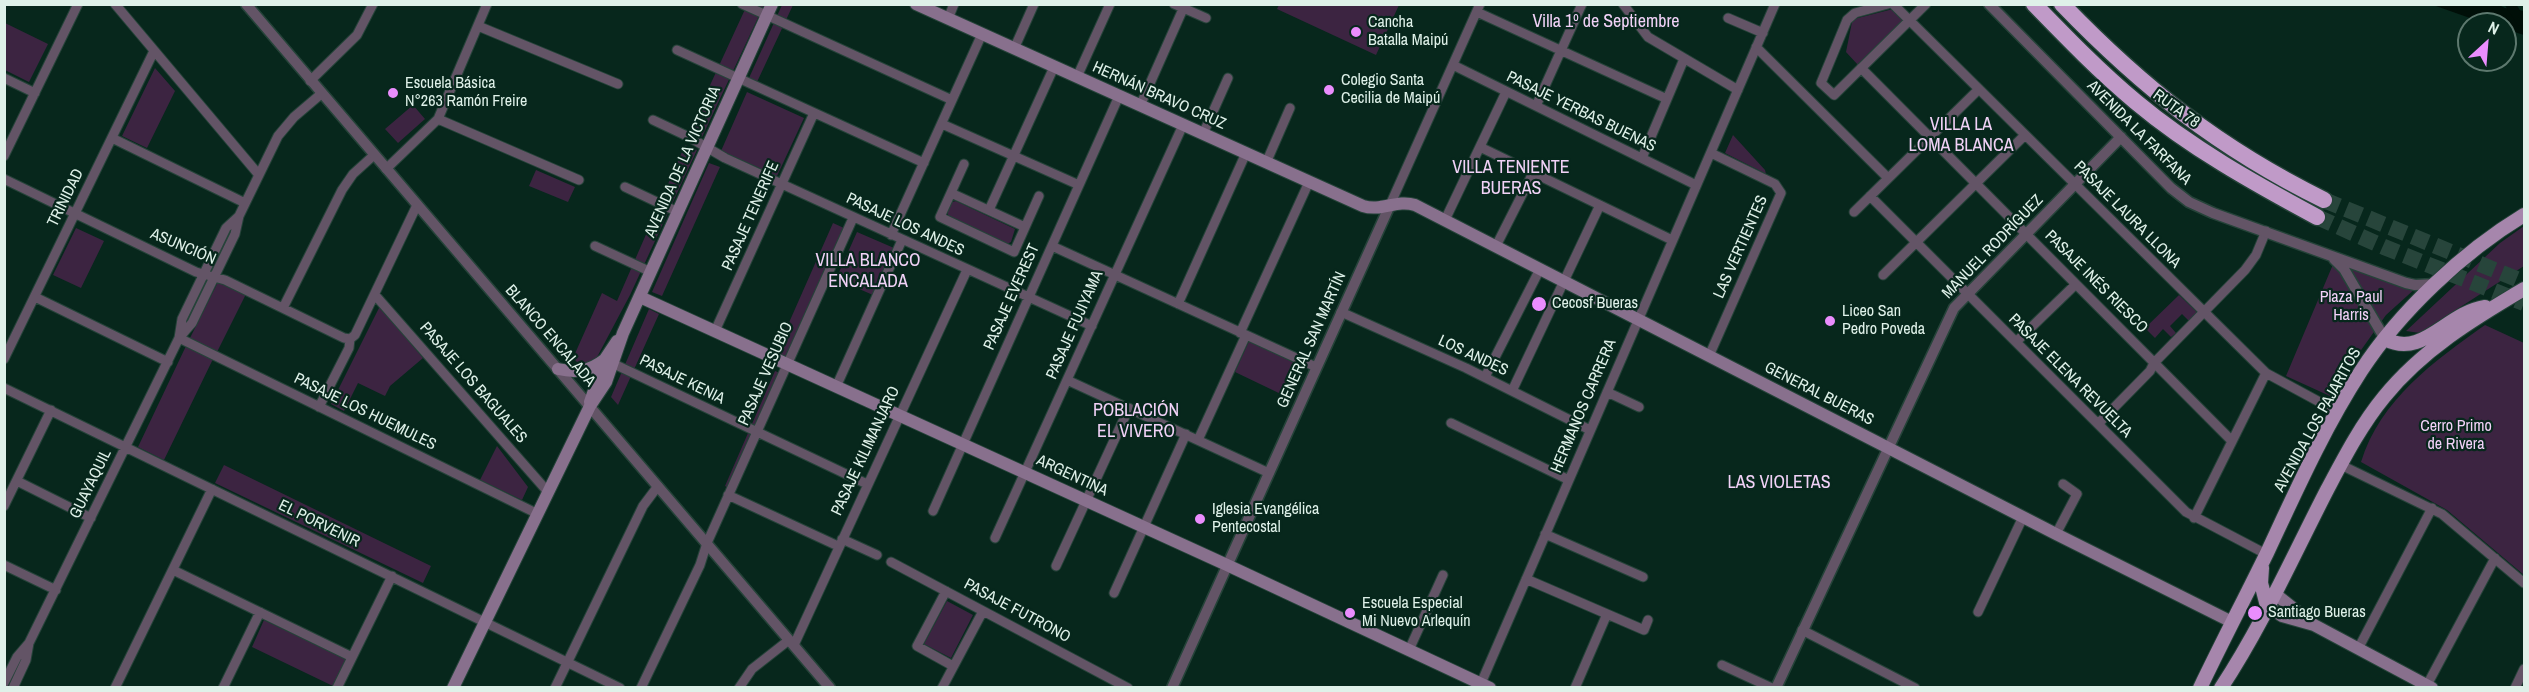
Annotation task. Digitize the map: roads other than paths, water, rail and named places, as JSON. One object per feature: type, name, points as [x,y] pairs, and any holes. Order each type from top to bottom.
[{"type":"highway","name":"RUTA 78","points":[[2034,4],[2113,82],[2174,130],[2240,175],[2317,217]]},
{"type":"highway","name":"RUTA 78","points":[[2062,4],[2134,75],[2189,120],[2259,165],[2324,200]]},
{"type":"main road","name":"HERNÁN BRAVO CRUZ","points":[[916,4],[1366,208],[1375,209],[1390,205]]},
{"type":"main road","name":"AVENIDA DE LA VICTORIA","points":[[453,687],[590,406],[594,387],[610,362],[770,10]]},
{"type":"main road","name":"GENERAL BUERAS","points":[[1390,205],[1411,203],[2023,518],[2232,622]]},
{"type":"main road","name":"AVENIDA LOS PAJARITOS","points":[[2200,687],[2265,555],[2361,371],[2385,339],[2436,284],[2496,233],[2524,215]]},
{"type":"main road","points":[[2222,687],[2341,465],[2372,413],[2409,370],[2460,328],[2524,289]]},
{"type":"main road","name":"ARGENTINA","points":[[640,297],[1227,565],[1483,686]]},
{"type":"main road","points":[[2385,339],[2398,344],[2414,344],[2424,340],[2458,315],[2475,309],[2493,307]]},
{"type":"main road","points":[[558,369],[582,371],[610,362]]},
{"type":"main road","points":[[2265,555],[2261,583],[2267,606],[2282,616],[2314,625],[2429,686]]},
{"type":"main road","points":[[2274,593],[2314,625]]},
{"type":"street","points":[[4,156],[78,4]]},
{"type":"street","points":[[115,4],[259,175]]},
{"type":"street","name":"BLANCO ENCALADA","points":[[246,4],[830,687]]},
{"type":"street","points":[[310,81],[357,35],[373,4]]},
{"type":"street","points":[[386,169],[438,119],[487,4]]},
{"type":"street","points":[[742,4],[770,10],[952,100]]},
{"type":"street","points":[[948,19],[954,4]]},
{"type":"street","points":[[1014,48],[1034,4]]},
{"type":"street","points":[[1077,77],[1110,4]]},
{"type":"street","points":[[1536,106],[1582,4]]},
{"type":"street","points":[[1623,4],[1648,38],[1738,90]]},
{"type":"street","name":"HERMANOS CARRERA","points":[[1483,686],[1545,534],[1775,4]]},
{"type":"street","points":[[1888,4],[1855,13],[1847,20],[1821,83],[1834,95],[1926,4]]},
{"type":"street","name":"PASAJE LAURA LLONA","points":[[1893,4],[2266,373],[2338,412]]},
{"type":"street","name":"AVENIDA LA FARFANA","points":[[1989,4],[2171,188],[2189,202],[2213,213],[2415,285],[2436,284]]},
{"type":"street","points":[[1140,106],[1179,7],[1206,18]]},
{"type":"street","points":[[1478,8],[1561,51],[1667,99]]},
{"type":"street","name":"GENERAL SAN MARTÍN","points":[[1172,687],[1478,8]]},
{"type":"street","points":[[1728,18],[1763,33]]},
{"type":"street","points":[[478,26],[618,84]]},
{"type":"street","points":[[891,235],[982,34]]},
{"type":"street","points":[[1756,47],[1888,178]]},
{"type":"street","points":[[677,50],[924,163]]},
{"type":"street","name":"TRINIDAD","points":[[4,358],[154,51]]},
{"type":"street","points":[[1642,158],[1684,59]]},
{"type":"street","name":"PASAJE YERBAS BUENAS","points":[[1453,65],[1696,185]]},
{"type":"street","points":[[989,210],[1054,67]]},
{"type":"street","name":"PASAJE INÉS RIESCO","points":[[1861,68],[2232,441]]},
{"type":"street","points":[[4,78],[35,93]]},
{"type":"street","points":[[1203,134],[1228,78]]},
{"type":"street","points":[[1854,212],[1979,89]]},
{"type":"street","points":[[1445,220],[1506,92]]},
{"type":"street","name":"GUAYAQUIL","points":[[13,687],[26,660],[29,644],[179,338],[190,327],[226,228],[239,216],[284,128],[321,94]]},
{"type":"street","name":"PASAJE EVEREST","points":[[933,511],[1119,96]]},
{"type":"street","points":[[1266,163],[1290,108]]},
{"type":"street","name":"PASAJE TENERIFE","points":[[715,332],[814,113]]},
{"type":"street","points":[[438,119],[579,180]]},
{"type":"street","name":"PASAJE LOS ANDES","points":[[652,120],[853,218],[1092,326]]},
{"type":"street","points":[[942,124],[1079,185]]},
{"type":"street","name":"PASAJE FUJIYAMA","points":[[995,538],[1183,125]]},
{"type":"street","points":[[1883,275],[2025,135]]},
{"type":"street","name":"MANUEL RODRÍGUEZ","points":[[1722,665],[1772,687],[1802,630],[1946,322],[1966,294],[2121,137]]},
{"type":"street","points":[[112,138],[245,203]]},
{"type":"street","points":[[1480,147],[1672,240]]},
{"type":"street","points":[[1178,304],[1246,153]]},
{"type":"street","name":"LAS VERTIENTES","points":[[1709,356],[1781,193],[1775,184],[1711,153]]},
{"type":"street","points":[[283,308],[342,190],[353,174],[374,155]]},
{"type":"street","points":[[964,164],[940,217],[1014,252],[1039,196]]},
{"type":"street","points":[[1496,246],[1533,173]]},
{"type":"street","name":"ASUNCIÓN","points":[[4,179],[350,339]]},
{"type":"street","points":[[1198,440],[1309,182]]},
{"type":"street","points":[[625,187],[678,212]]},
{"type":"street","points":[[951,193],[1025,227]]},
{"type":"street","name":"PASAJE ELENA REVUELTA","points":[[1870,196],[1966,294],[2194,518],[2265,555]]},
{"type":"street","points":[[319,407],[417,205]]},
{"type":"street","points":[[1512,391],[1600,205]]},
{"type":"street","name":"PASAJE VESUBIO","points":[[641,687],[700,565],[728,495],[853,218]]},
{"type":"street","points":[[2098,424],[2251,262],[2266,231]]},
{"type":"street","points":[[836,387],[902,240]]},
{"type":"street","points":[[595,246],[651,272]]},
{"type":"street","points":[[1052,246],[1316,368]]},
{"type":"street","name":"AVENIDA LA FARFANA","points":[[2328,255],[2344,269],[2385,339]]},
{"type":"street","points":[[1485,377],[1540,269]]},
{"type":"street","name":"PASAJE KILIMANJARO","points":[[739,687],[752,669],[791,642],[840,543],[967,270]]},
{"type":"street","points":[[2016,342],[2076,284]]},
{"type":"street","name":"PASAJE LOS BAGUALES","points":[[375,295],[548,492]]},
{"type":"street","points":[[35,297],[168,362]]},
{"type":"street","name":"LOS ANDES","points":[[1341,312],[1485,377],[1590,430]]},
{"type":"street","name":"PASAJE LOS HUEMULES","points":[[179,338],[538,514]]},
{"type":"street","name":"PASAJE KENIA","points":[[610,362],[867,484]]},
{"type":"street","points":[[2194,518],[2266,373]]},
{"type":"street","points":[[1067,380],[1269,472]]},
{"type":"street","name":"EL PORVENIR","points":[[4,387],[620,687]]},
{"type":"street","points":[[1607,392],[1639,406]]},
{"type":"street","points":[[1056,566],[1129,408]]},
{"type":"street","points":[[4,506],[51,410]]},
{"type":"street","points":[[1451,423],[1569,480]]},
{"type":"street","points":[[1114,593],[1186,434]]},
{"type":"street","points":[[2341,465],[2432,508],[2451,520],[2524,583]]},
{"type":"street","points":[[17,481],[91,518]]},
{"type":"street","points":[[2056,534],[2077,494],[2063,484]]},
{"type":"street","points":[[555,687],[643,506],[658,486]]},
{"type":"street","points":[[115,687],[212,489]]},
{"type":"street","points":[[728,495],[840,543],[877,555]]},
{"type":"street","points":[[2358,649],[2432,508]]},
{"type":"street","points":[[1978,612],[2023,518]]},
{"type":"street","points":[[1545,534],[1643,577]]},
{"type":"street","points":[[2429,686],[2495,558]]},
{"type":"street","name":"PASAJE FUTRONO","points":[[891,562],[1128,687]]},
{"type":"street","points":[[4,565],[56,590]]},
{"type":"street","points":[[172,570],[352,657]]},
{"type":"street","points":[[1409,651],[1443,575]]},
{"type":"street","points":[[337,687],[392,576]]},
{"type":"street","points":[[1526,579],[1644,630],[1648,620]]},
{"type":"street","points":[[946,591],[917,646],[953,666]]},
{"type":"street","points":[[942,687],[983,611]]},
{"type":"street","points":[[223,687],[260,612]]},
{"type":"street","points":[[1575,687],[1607,614]]},
{"type":"street","points":[[1802,630],[1915,687]]},
{"type":"street","name":"GUAYAQUIL","points":[[4,683],[17,657],[29,644]]},
{"type":"street","points":[[2515,687],[2524,669]]},
{"type":"waterway","points":[[2510,4],[2521,21]]},
{"type":"tunnel","points":[[2324,200],[2524,282]]},
{"type":"tunnel","points":[[2317,217],[2384,247],[2524,303]]},
{"type":"place","name":"Cancha Batalla Maipú","points":[[1356,32]]},
{"type":"place","name":"Colegio Santa Cecilia de Maipú","points":[[1329,90]]},
{"type":"place","name":"Escuela Básica N°263 Ramón Freire","points":[[393,93]]},
{"type":"place","name":"Cecosf Bueras","points":[[1539,304]]},
{"type":"place","name":"Liceo San Pedro Poveda","points":[[1830,321]]},
{"type":"place","name":"Iglesia Evangélica Pentecostal","points":[[1200,519]]},
{"type":"place","name":"Escuela Especial Mi Nuevo Arlequín","points":[[1350,613]]},
{"type":"place","name":"Santiago Bueras","points":[[2255,613]]},
{"type":"district","name":"Villa 1º de Septiembre","points":[[1606,22]]},
{"type":"district","name":"VILLA LA LOMA BLANCA","points":[[1961,135]]},
{"type":"district","name":"VILLA TENIENTE BUERAS","points":[[1511,178]]},
{"type":"district","name":"VILLA BLANCO ENCALADA","points":[[868,271]]},
{"type":"district","name":"POBLACIÓN EL VIVERO","points":[[1136,421]]},
{"type":"district","name":"LAS VIOLETAS","points":[[1779,483]]},
{"type":"park label","name":"Plaza Paul Harris","points":[[2351,307]]},
{"type":"park label","name":"Cerro Primo de Rivera","points":[[2456,436]]}]
